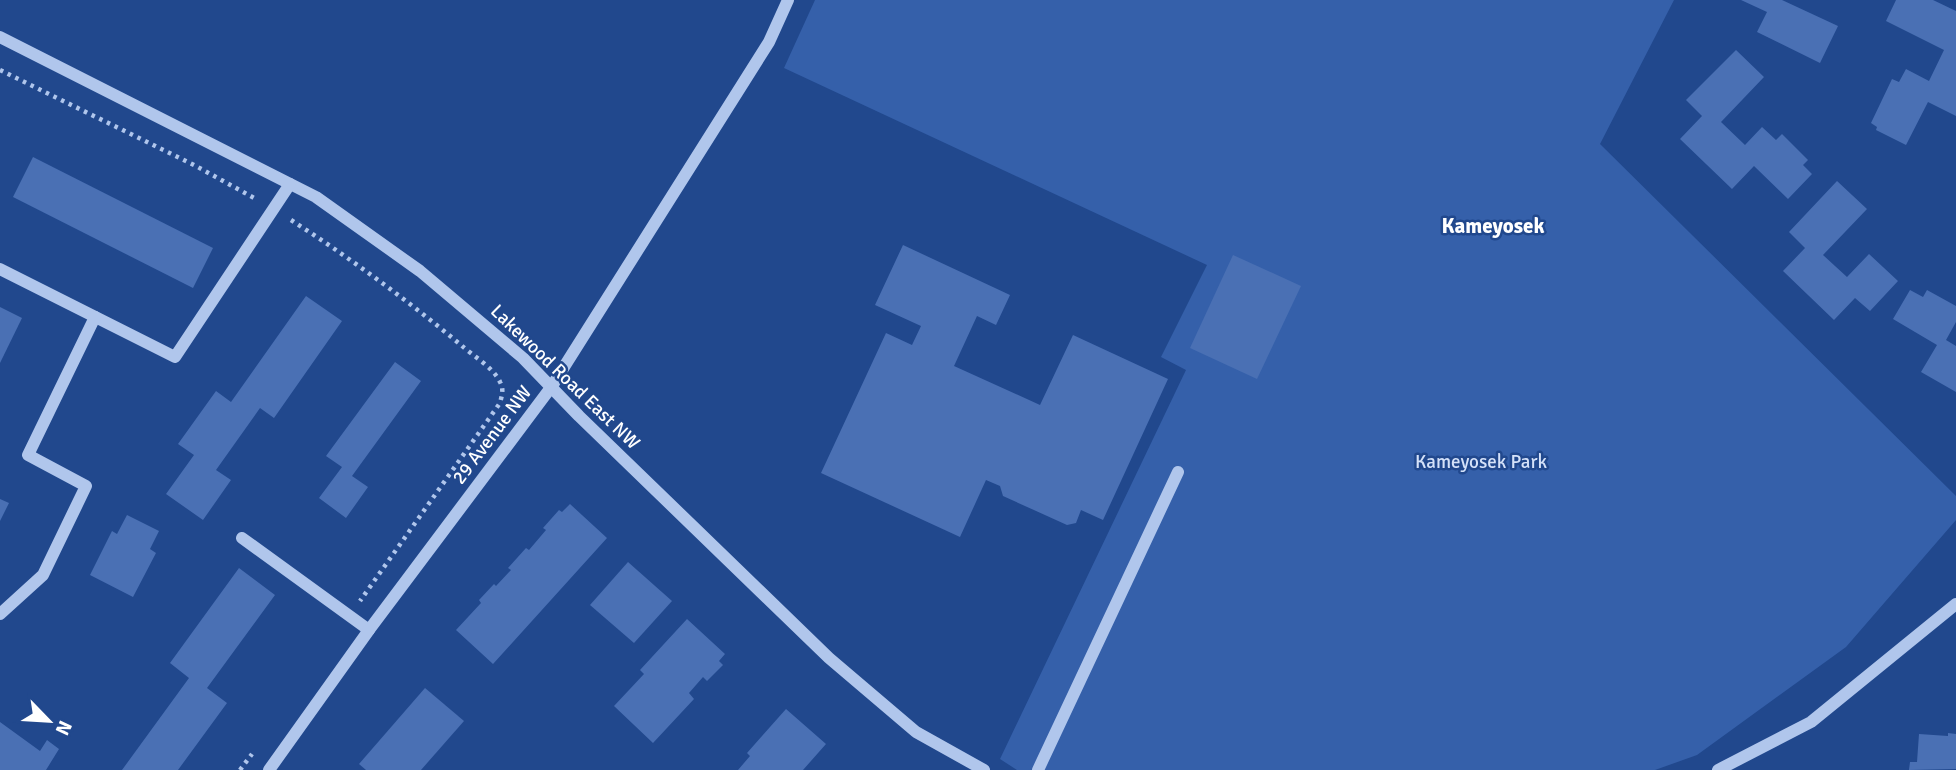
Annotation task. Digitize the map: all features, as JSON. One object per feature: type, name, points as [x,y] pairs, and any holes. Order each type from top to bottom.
[{"type":"street","name":"29 Avenue NW","points":[[269,770],[369,630],[551,386],[769,42],[788,0]]},
{"type":"street","name":"Lakewood Road East NW","points":[[0,37],[316,198],[420,271],[523,358],[579,416],[830,658],[916,733],[984,770]]},
{"type":"street","points":[[0,269],[175,357],[290,184]]},
{"type":"street","points":[[0,614],[43,575],[86,486],[29,455],[95,317]]},
{"type":"street","points":[[1038,770],[1178,472]]},
{"type":"street","points":[[242,538],[369,630]]},
{"type":"street","points":[[1718,770],[1811,723],[1956,604]]},
{"type":"path","points":[[0,70],[194,165],[274,209],[353,261],[418,309],[488,368],[502,385],[500,403],[349,617]]},
{"type":"path","points":[[240,770],[255,749]]},
{"type":"green space","name":"Kameyosek Park","points":[[815,0],[1674,0],[1600,144],[1956,496],[1956,520],[1846,647],[1697,755],[1655,770],[1017,770],[1000,759],[1186,370],[1161,357],[1207,265],[784,68]]},
{"type":"building","points":[[1741,0],[1782,0],[1838,26],[1820,63],[1757,32],[1767,12]]},
{"type":"building","points":[[1896,0],[1933,0],[1956,11],[1956,116],[1928,102],[1906,145],[1876,130],[1877,127],[1871,123],[1892,79],[1899,82],[1906,69],[1929,81],[1944,50],[1886,21]]},
{"type":"building","points":[[1736,50],[1764,77],[1721,122],[1745,145],[1762,127],[1776,140],[1782,134],[1808,160],[1803,165],[1812,174],[1788,199],[1754,166],[1732,189],[1680,139],[1702,116],[1686,100]]},
{"type":"building","points":[[33,157],[213,248],[193,288],[13,197]]},
{"type":"building","points":[[1837,181],[1867,209],[1823,255],[1847,277],[1869,254],[1898,281],[1870,311],[1855,298],[1834,320],[1783,271],[1805,248],[1789,232]]},
{"type":"building","points":[[903,245],[1010,295],[996,325],[977,316],[954,366],[1040,405],[1073,335],[1168,379],[1103,520],[1081,510],[1076,523],[1067,525],[1003,496],[1000,486],[986,480],[960,537],[821,473],[886,333],[912,345],[921,326],[875,305]]},
{"type":"building","points":[[1233,255],[1301,286],[1257,379],[1190,348]]},
{"type":"building","points":[[1910,290],[1923,297],[1927,290],[1956,306],[1956,322],[1946,340],[1956,346],[1956,392],[1921,372],[1937,345],[1893,319]]},
{"type":"building","points":[[306,296],[342,321],[274,418],[260,408],[216,470],[231,480],[203,520],[166,494],[194,455],[178,444],[216,391],[231,402]]},
{"type":"building","points":[[0,307],[22,318],[0,363]]},
{"type":"building","points":[[395,362],[421,381],[352,476],[368,487],[346,518],[319,498],[342,467],[326,456]]},
{"type":"building","points":[[0,499],[9,503],[0,521]]},
{"type":"building","points":[[570,504],[607,538],[493,664],[456,630],[481,603],[479,600],[511,570],[508,568],[526,548],[529,550],[559,510],[562,512]]},
{"type":"building","points":[[127,515],[159,531],[150,549],[156,553],[133,597],[90,575],[112,531],[117,534]]},
{"type":"building","points":[[628,562],[672,601],[634,643],[590,605]]},
{"type":"building","points":[[239,568],[275,595],[207,688],[227,703],[178,770],[122,770],[189,678],[170,663]]},
{"type":"building","points":[[687,619],[725,654],[719,661],[723,665],[707,681],[703,677],[689,693],[694,699],[653,743],[614,706],[644,674],[640,670]]},
{"type":"building","points":[[425,688],[464,721],[421,770],[366,770],[359,764]]},
{"type":"building","points":[[786,709],[826,744],[803,770],[738,770],[750,756],[747,753]]},
{"type":"building","points":[[0,722],[40,751],[47,740],[59,749],[46,770],[0,770]]},
{"type":"building","points":[[1948,733],[1956,734],[1956,769],[1909,770],[1910,762],[1917,762],[1919,734],[1948,736]]},
{"type":"district","name":"Kameyosek","points":[[1493,226]]}]
